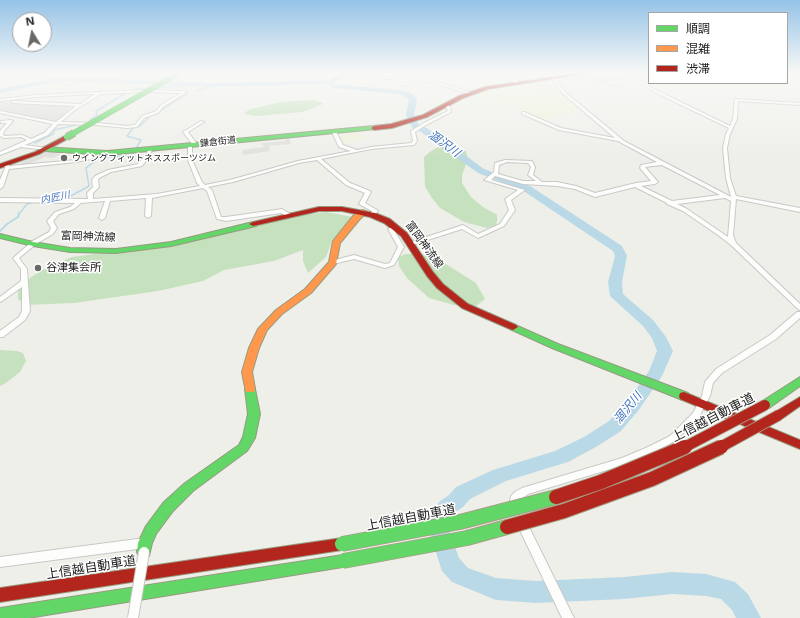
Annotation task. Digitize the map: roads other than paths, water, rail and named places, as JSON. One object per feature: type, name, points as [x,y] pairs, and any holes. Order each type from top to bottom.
[{"type":"main road","points":[[4,166],[44,149],[130,101]]},
{"type":"main road","points":[[425,120],[456,101]]},
{"type":"main road","name":"鎌倉街道","points":[[44,149],[95,153],[150,150],[392,126],[425,120]]},
{"type":"main road","name":"富岡神流線","points":[[0,236],[32,244],[70,250],[116,251],[172,244],[288,215],[331,209],[367,214],[387,221],[396,227],[404,235],[430,274],[440,286],[465,306],[548,343],[698,402],[800,445]]},
{"type":"main road","points":[[145,548],[151,530],[168,508],[184,492],[243,448],[249,438],[254,414],[247,372],[254,348],[263,329],[278,312],[308,291],[334,262],[336,243],[356,218],[367,214]]},
{"type":"main road","name":"上信越自動車道","points":[[0,595],[342,544],[460,522],[510,510],[615,477],[674,453],[765,405],[800,381]]},
{"type":"main road","points":[[0,615],[343,561],[466,538],[564,511],[645,482],[730,443],[779,415],[800,401]]},
{"type":"street","points":[[0,101],[81,105]]},
{"type":"street","points":[[0,154],[46,134],[57,123],[88,101]]},
{"type":"street","points":[[0,112],[57,123],[97,124],[127,127],[136,126],[144,117],[157,112],[162,106],[170,101]]},
{"type":"street","points":[[573,101],[622,142]]},
{"type":"street","points":[[675,101],[731,128]]},
{"type":"street","points":[[733,244],[730,235],[734,198],[728,178],[725,148],[735,119],[734,104],[736,101]]},
{"type":"street","points":[[749,101],[800,104]]},
{"type":"street","points":[[523,113],[560,129],[622,142],[726,196],[800,210]]},
{"type":"street","points":[[95,153],[89,158],[76,161],[4,166],[0,188],[2,200],[80,201],[149,196],[205,187],[317,158],[371,148],[412,144],[415,142],[412,132],[425,120]]},
{"type":"street","points":[[2,122],[11,121],[1,131],[1,135],[4,137],[22,136],[30,140]]},
{"type":"street","points":[[202,122],[185,132],[193,145],[190,160],[200,183],[209,190],[219,218],[226,219],[282,211],[288,215]]},
{"type":"street","points":[[334,132],[341,146],[357,151]]},
{"type":"street","points":[[19,145],[44,149]]},
{"type":"street","points":[[91,200],[90,193],[96,187],[95,180],[97,177],[110,171],[140,165],[150,150]]},
{"type":"street","points":[[317,158],[348,184],[368,192],[368,195],[362,204],[375,211],[367,214]]},
{"type":"street","points":[[410,244],[464,228],[478,236],[502,225],[512,210],[508,199],[522,190],[487,180],[494,174],[496,164],[507,161],[530,162],[533,166],[530,175],[541,182]]},
{"type":"street","points":[[494,174],[523,182],[541,182],[576,188],[595,195],[655,182],[642,168],[643,166],[663,163]]},
{"type":"street","points":[[636,185],[700,220],[733,244],[800,308]]},
{"type":"street","points":[[148,216],[149,196]]},
{"type":"street","points":[[669,203],[726,196]]},
{"type":"street","points":[[102,218],[108,199]]},
{"type":"street","points":[[0,335],[22,318],[26,310],[24,269],[16,258],[32,244],[51,233],[54,228],[50,221],[57,213],[72,208],[80,201]]},
{"type":"street","points":[[334,262],[354,257],[385,266],[392,264],[401,247],[391,229],[396,227]]},
{"type":"street","points":[[0,300],[24,282]]},
{"type":"street","points":[[568,618],[514,508],[515,499],[518,495],[526,491],[624,461],[651,450],[673,438],[696,415],[698,402],[706,396],[709,382],[719,371],[773,337],[800,314]]},
{"type":"street","points":[[0,562],[145,548],[133,618]]},
{"type":"waterway","points":[[90,120],[97,115],[96,111],[113,101]]},
{"type":"waterway","name":"内匠川","points":[[156,113],[176,101]]},
{"type":"waterway","name":"涸沢川","points":[[413,101],[410,115],[416,127],[424,130],[481,171],[526,188],[618,249],[621,256],[615,282],[617,296],[648,323],[659,337],[665,351],[656,372],[632,407],[615,426],[590,442],[561,457],[500,475],[463,493],[456,501],[446,508],[438,528],[450,564],[460,575],[496,589],[536,592],[624,588],[673,583],[706,585],[727,590],[740,602],[749,618]]},
{"type":"waterway","name":"内匠川","points":[[43,199],[69,197],[89,186],[86,168],[99,158],[132,155],[141,140],[127,136],[133,128],[140,126],[151,115]]},
{"type":"waterway","points":[[35,143],[53,134],[54,130],[76,125]]},
{"type":"waterway","name":"内匠川","points":[[19,214],[27,204],[35,202]]},
{"type":"waterway","name":"内匠川","points":[[0,231],[7,224],[18,217],[19,213]]},
{"type":"place","name":"ウイングフィットネススポーツジム","points":[[64,158]]},
{"type":"place","name":"谷津集会所","points":[[38,268]]}]
